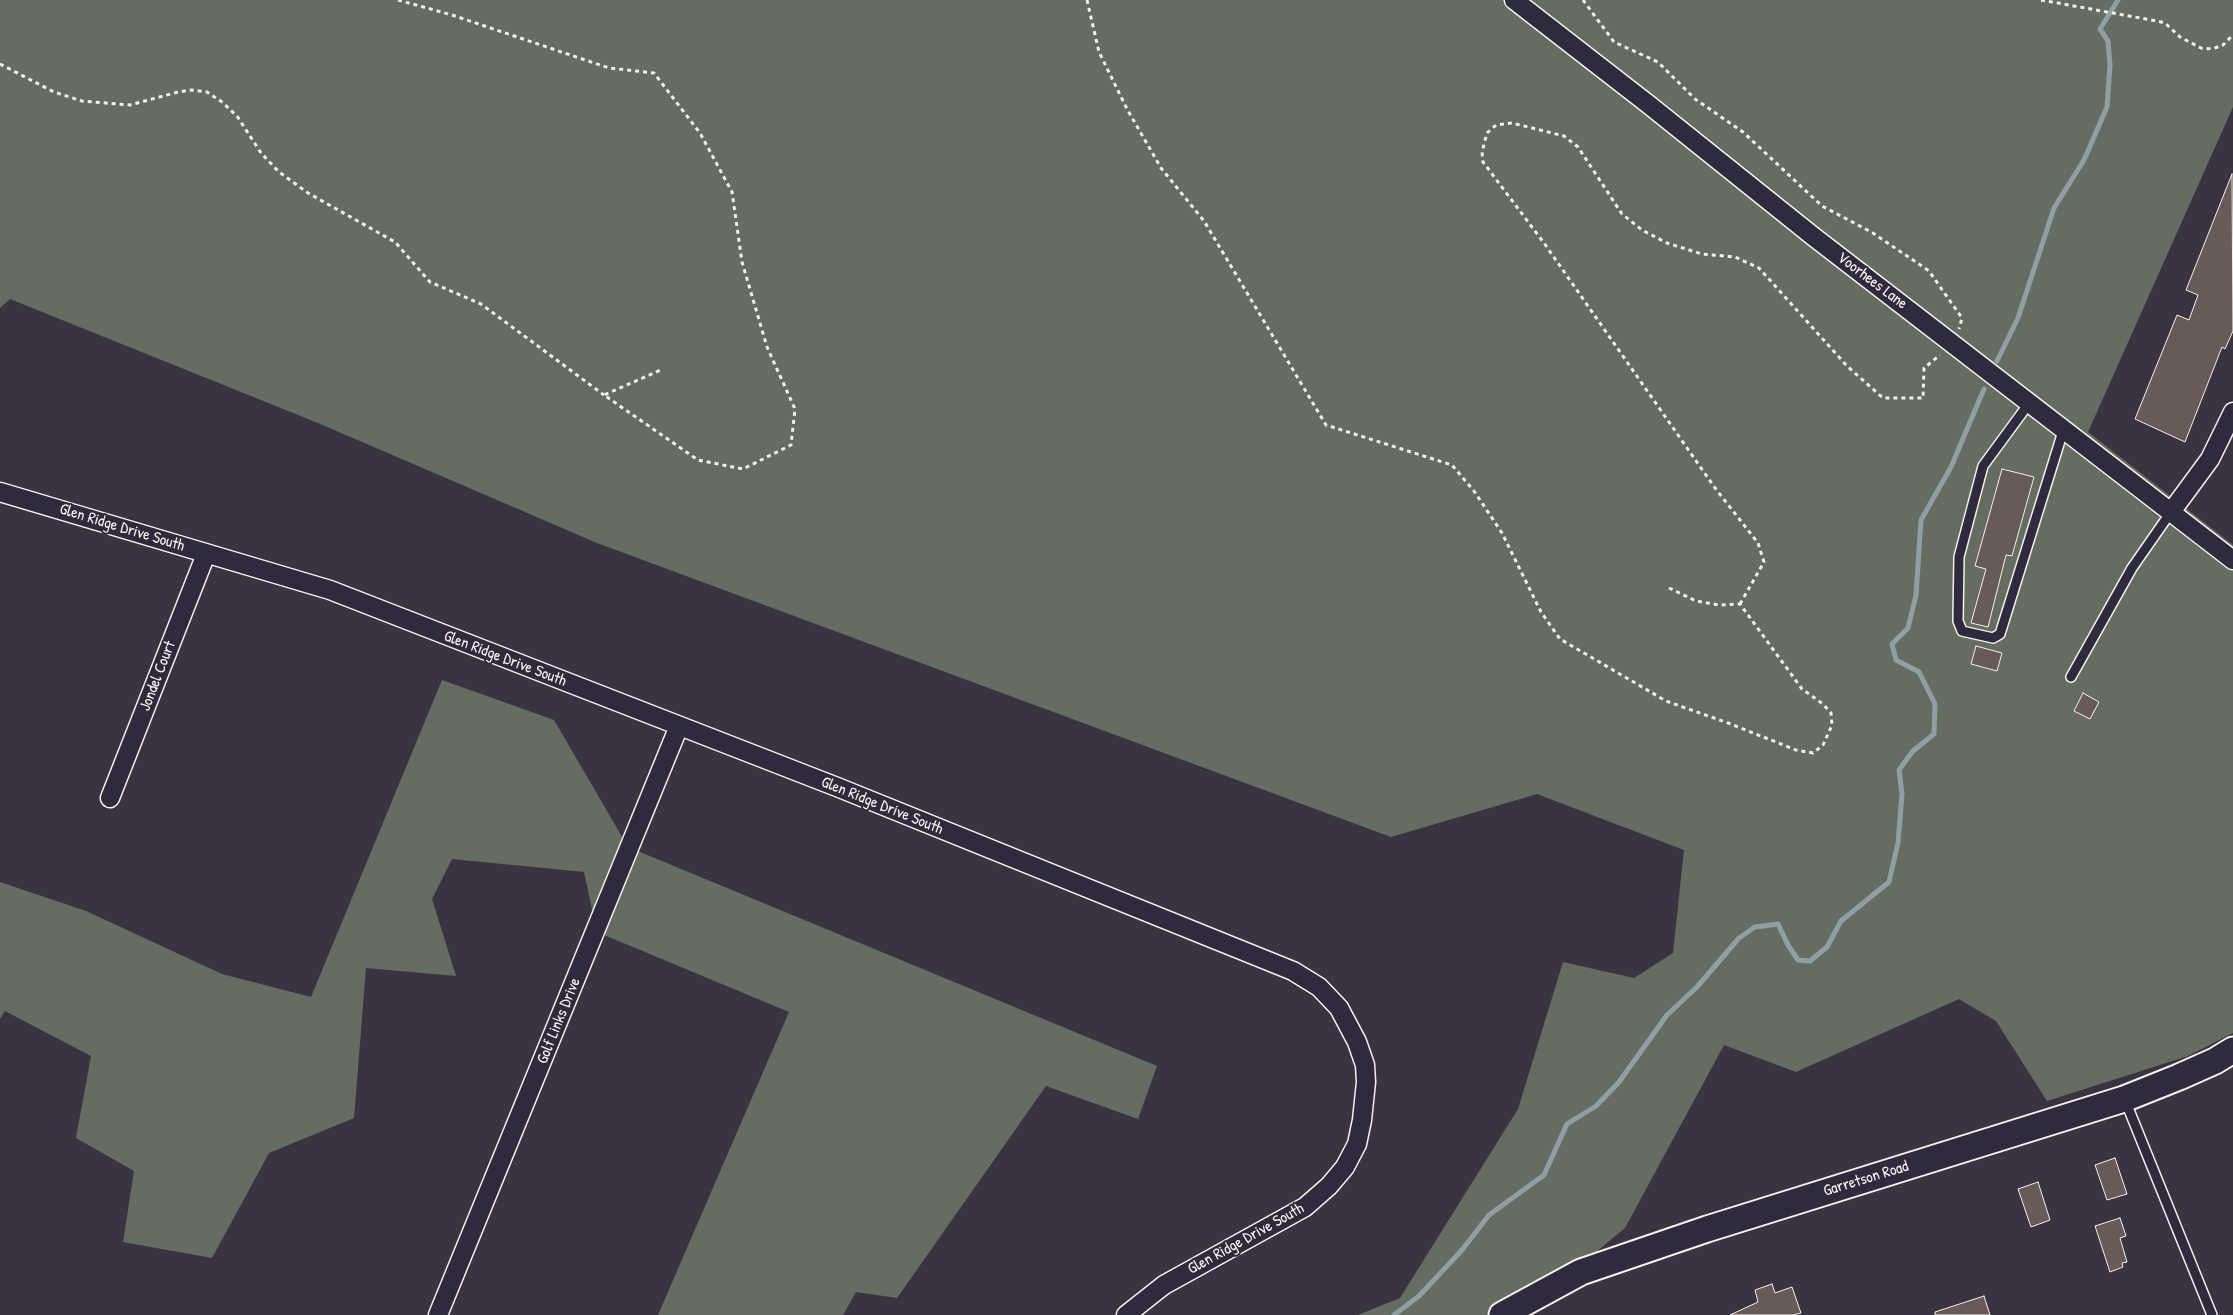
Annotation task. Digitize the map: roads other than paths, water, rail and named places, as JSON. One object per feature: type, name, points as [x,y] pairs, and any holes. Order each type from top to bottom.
[{"type":"street","name":"Voorhees Lane","points":[[1514,0],[1814,237],[2233,560]]},
{"type":"street","points":[[2171,512],[2210,459],[2233,412]]},
{"type":"street","name":"Glen Ridge Drive South","points":[[0,492],[330,590],[837,787],[1293,971],[1319,987],[1339,1008],[1357,1042],[1364,1066],[1366,1082],[1362,1120],[1358,1139],[1345,1167],[1329,1186],[1305,1207],[1164,1285],[1126,1315]]},
{"type":"street","name":"Jondel Court","points":[[110,798],[206,554]]},
{"type":"street","name":"Golf Links Drive","points":[[438,1315],[679,726]]},
{"type":"street","name":"Garretson Road","points":[[1502,1315],[1581,1272],[1707,1229],[2124,1099],[2179,1078],[2233,1050]]},
{"type":"lane","points":[[2030,402],[1983,466],[1959,557],[1958,621],[1962,631],[1993,638],[2000,634],[2064,428]]},
{"type":"lane","points":[[2071,677],[2132,568],[2171,512]]},
{"type":"lane","points":[[2124,1099],[2212,1315]]},
{"type":"waterway","points":[[1997,361],[2018,318],[2054,208],[2084,160],[2107,107],[2110,65],[2108,41],[2100,29],[2118,0]]},
{"type":"waterway","points":[[1394,1315],[1419,1296],[1462,1250],[1489,1215],[1544,1175],[1567,1124],[1596,1106],[1619,1082],[1667,1015],[1697,987],[1739,938],[1755,927],[1778,924],[1798,960],[1810,961],[1827,947],[1841,921],[1889,882],[1898,843],[1902,794],[1899,770],[1913,751],[1934,734],[1935,704],[1919,672],[1896,660],[1892,644],[1908,628],[1916,595],[1921,520],[1951,467],[1984,389]]}]
